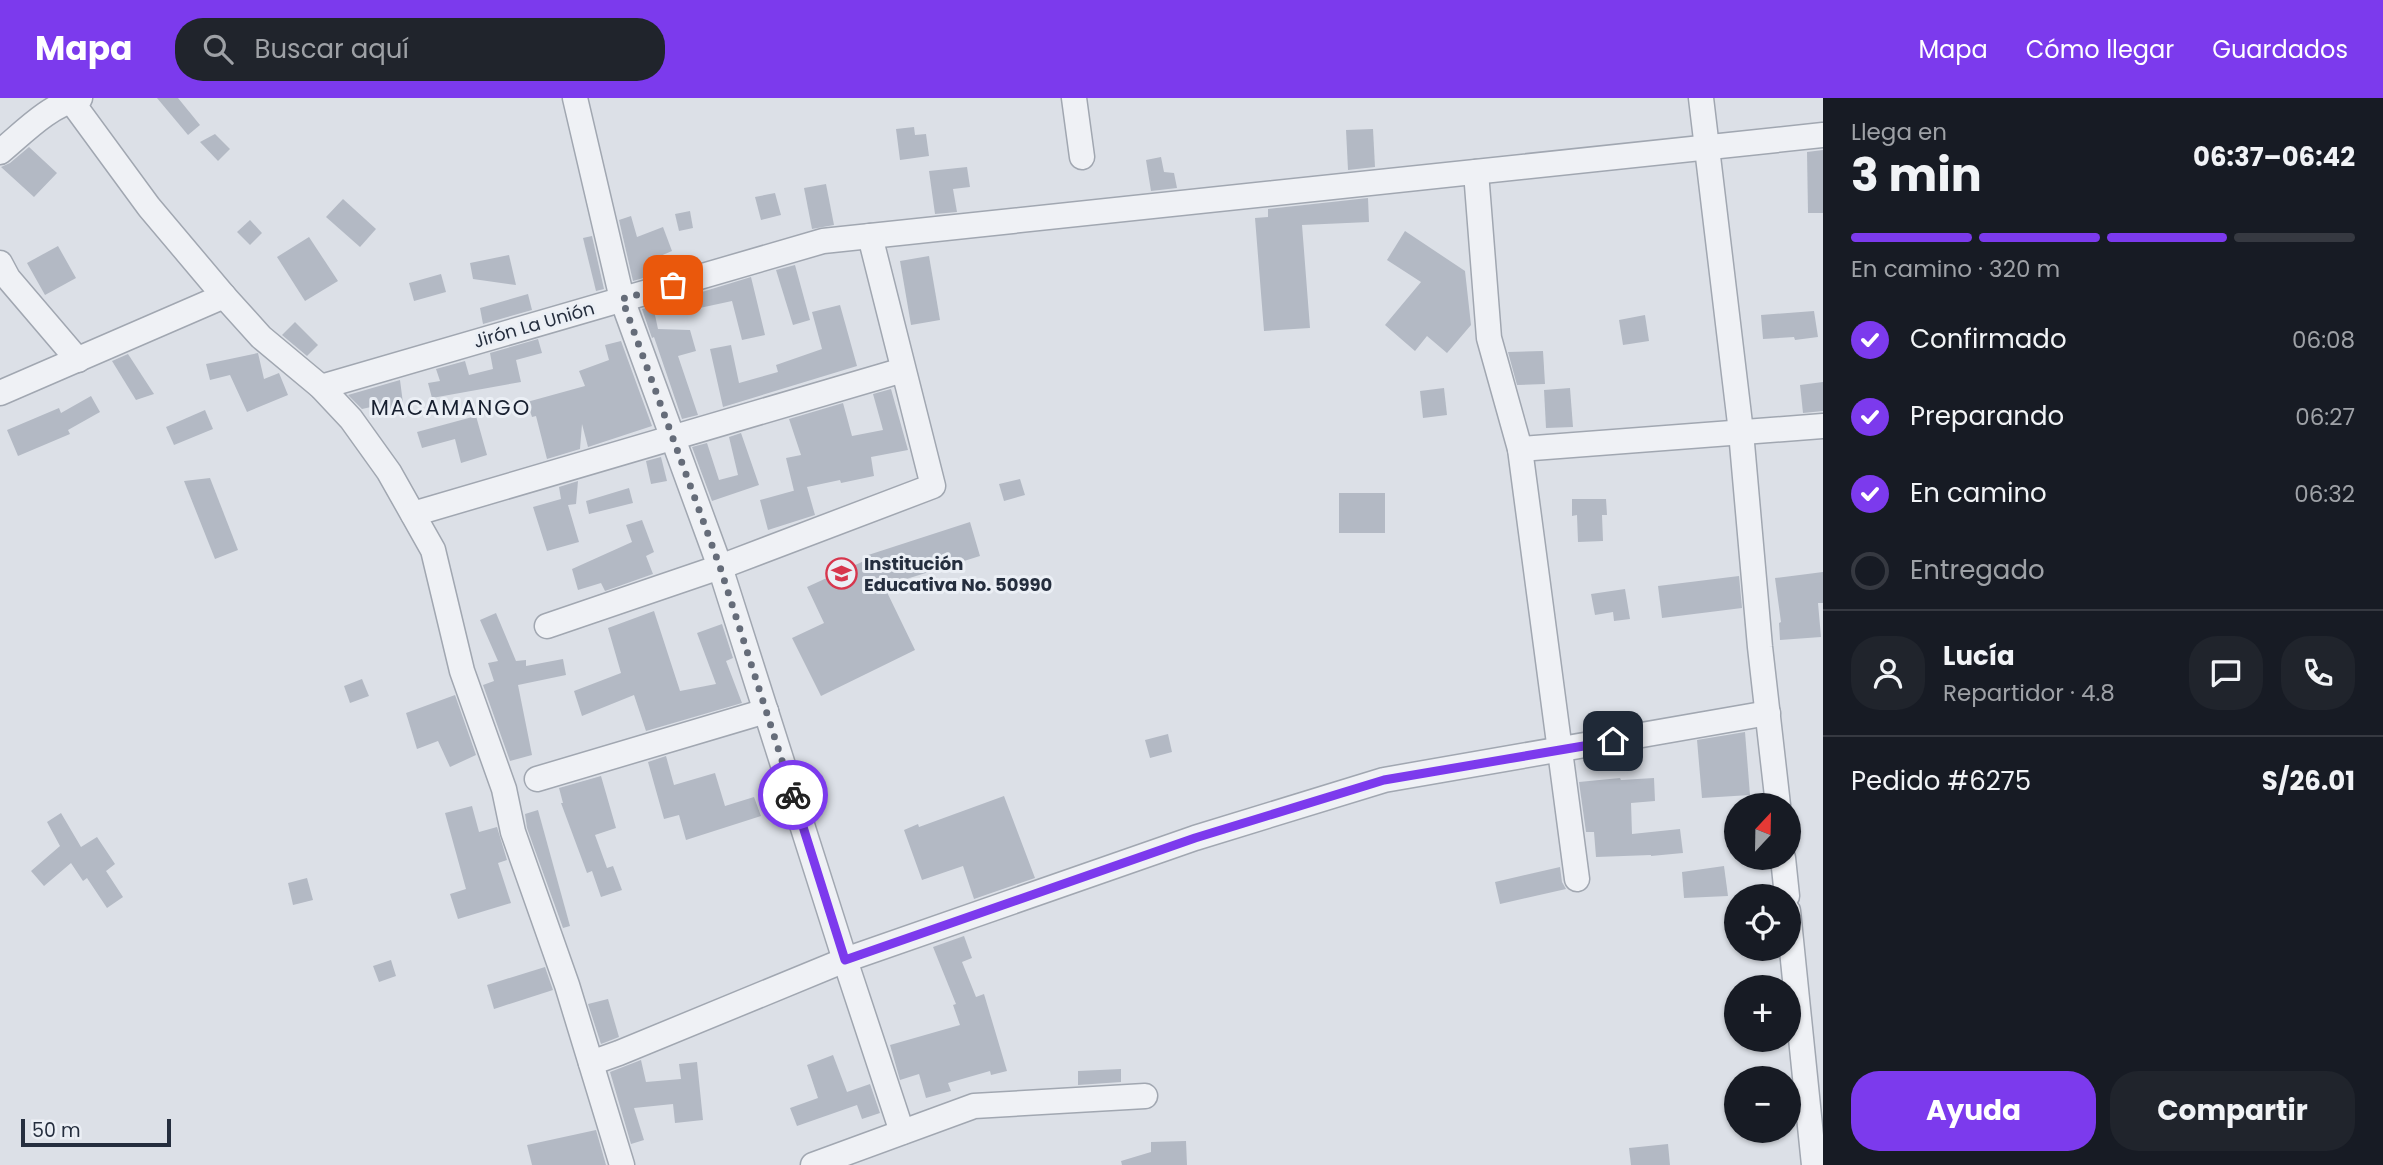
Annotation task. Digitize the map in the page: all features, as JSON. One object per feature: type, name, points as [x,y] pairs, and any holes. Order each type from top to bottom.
[{"type":"street","points":[[575,98],[622,299],[720,567],[902,1132]]},
{"type":"street","points":[[1074,98],[1082,157]]},
{"type":"street","points":[[1701,98],[1741,432],[1760,647],[1777,793]]},
{"type":"street","points":[[0,152],[44,116],[73,99],[149,207],[224,296],[261,337],[321,387],[351,419],[389,472],[433,550],[462,671],[504,789],[513,832],[567,985],[622,1165]]},
{"type":"street","name":"Jirón La Unión","points":[[321,387],[823,241],[1823,135]]},
{"type":"street","points":[[1476,172],[1489,338],[1520,449],[1577,879]]},
{"type":"street","points":[[547,626],[720,567],[933,486],[870,236]]},
{"type":"street","points":[[3,274],[78,360]]},
{"type":"street","points":[[0,393],[224,296]]},
{"type":"street","points":[[413,514],[903,370]]},
{"type":"street","points":[[1520,449],[1823,426]]},
{"type":"street","points":[[537,779],[766,712]]},
{"type":"street","points":[[591,1063],[845,960],[1195,838],[1384,780],[1769,713]]},
{"type":"street","points":[[1793,961],[1814,1165]]},
{"type":"street","points":[[813,1165],[974,1106],[1145,1096]]},
{"type":"building","points":[[157,98],[178,98],[200,125],[188,135]]},
{"type":"building","points":[[914,127],[915,135],[926,134],[929,156],[900,160],[896,129]]},
{"type":"building","points":[[1373,129],[1375,167],[1348,170],[1346,130]]},
{"type":"building","points":[[215,134],[230,149],[218,161],[200,142]]},
{"type":"building","points":[[29,147],[57,173],[34,197],[1,167]]},
{"type":"building","points":[[1823,150],[1823,213],[1808,213],[1807,152]]},
{"type":"building","points":[[1161,157],[1164,172],[1174,173],[1177,188],[1151,191],[1146,160]]},
{"type":"building","points":[[967,167],[970,187],[953,189],[957,212],[935,214],[929,171]]},
{"type":"building","points":[[826,184],[834,225],[812,229],[804,188]]},
{"type":"building","points":[[775,193],[781,215],[761,220],[755,197]]},
{"type":"building","points":[[1368,198],[1369,222],[1302,225],[1310,328],[1264,331],[1255,218],[1268,217],[1268,209]]},
{"type":"building","points":[[343,199],[376,229],[360,247],[326,217]]},
{"type":"building","points":[[690,211],[693,228],[679,231],[675,214]]},
{"type":"building","points":[[631,216],[637,237],[663,227],[672,251],[658,257],[664,272],[633,281],[619,220]]},
{"type":"building","points":[[250,220],[262,233],[250,245],[237,232]]},
{"type":"building","points":[[1405,231],[1465,271],[1471,325],[1447,353],[1427,336],[1415,351],[1385,325],[1421,282],[1387,260]]},
{"type":"building","points":[[592,236],[604,289],[596,291],[583,238]]},
{"type":"building","points":[[309,237],[338,281],[305,301],[277,257]]},
{"type":"building","points":[[58,246],[76,278],[45,295],[27,263]]},
{"type":"building","points":[[509,255],[516,285],[473,279],[470,263]]},
{"type":"building","points":[[929,256],[940,320],[911,325],[900,261]]},
{"type":"building","points":[[795,265],[810,320],[793,325],[776,270]]},
{"type":"building","points":[[441,274],[446,292],[414,301],[409,283]]},
{"type":"building","points":[[751,277],[765,335],[742,340],[732,301],[695,309],[692,295]]},
{"type":"building","points":[[528,294],[532,310],[483,324],[480,308]]},
{"type":"building","points":[[840,305],[857,366],[723,407],[710,349],[731,345],[739,383],[778,372],[776,365],[822,349],[812,312]]},
{"type":"building","points":[[653,306],[658,329],[690,330],[696,351],[678,356],[698,415],[682,419],[642,309]]},
{"type":"building","points":[[1814,311],[1818,337],[1795,340],[1794,337],[1763,339],[1761,315]]},
{"type":"building","points":[[1645,315],[1649,341],[1623,345],[1619,320]]},
{"type":"building","points":[[295,322],[318,345],[307,356],[282,335]]},
{"type":"building","points":[[538,339],[542,353],[516,360],[521,382],[432,398],[428,383],[440,381],[436,369],[465,361],[469,375],[493,369],[490,353]]},
{"type":"building","points":[[621,341],[652,426],[588,447],[582,424],[580,449],[547,459],[536,416],[532,417],[527,402],[585,386],[579,371],[609,360],[605,345]]},
{"type":"building","points":[[1543,351],[1545,384],[1517,385],[1508,352]]},
{"type":"building","points":[[258,353],[264,379],[279,373],[288,395],[247,412],[230,375],[210,380],[206,364]]},
{"type":"building","points":[[128,354],[154,394],[136,400],[112,361]]},
{"type":"building","points":[[400,380],[404,411],[380,412],[380,405],[362,409],[348,395]]},
{"type":"building","points":[[1823,382],[1823,411],[1803,413],[1800,385]]},
{"type":"building","points":[[1444,388],[1447,415],[1423,418],[1420,391]]},
{"type":"building","points":[[1570,388],[1573,427],[1546,428],[1544,390]]},
{"type":"building","points":[[891,389],[908,450],[871,457],[874,476],[807,487],[815,515],[768,530],[760,500],[794,491],[786,458],[801,455],[789,419],[843,403],[852,436],[883,430],[873,394]]},
{"type":"building","points":[[91,396],[100,412],[68,430],[70,434],[18,456],[7,430],[59,408],[61,413]]},
{"type":"building","points":[[205,410],[213,429],[174,445],[166,427]]},
{"type":"building","points":[[476,416],[487,455],[461,463],[455,439],[422,448],[417,432]]},
{"type":"building","points":[[741,433],[759,485],[712,501],[692,447],[707,443],[719,480],[738,475],[729,437]]},
{"type":"building","points":[[661,457],[667,481],[651,484],[646,461]]},
{"type":"building","points":[[210,478],[238,550],[215,559],[184,481]]},
{"type":"building","points":[[1020,479],[1025,495],[1004,501],[999,484]]},
{"type":"building","points":[[578,481],[576,504],[568,505],[579,542],[547,551],[533,507],[561,499],[559,487]]},
{"type":"building","points":[[629,488],[633,503],[589,514],[586,501]]},
{"type":"building","points":[[1339,493],[1385,493],[1385,533],[1339,533]]},
{"type":"building","points":[[1572,499],[1606,499],[1607,515],[1602,515],[1603,541],[1578,542],[1577,515],[1572,516]]},
{"type":"building","points":[[642,520],[654,552],[646,556],[653,574],[605,591],[601,583],[578,590],[572,569],[632,542],[626,525]]},
{"type":"building","points":[[970,522],[980,556],[884,586],[915,650],[821,696],[792,638],[824,623],[807,587],[864,561],[862,557]]},
{"type":"building","points":[[1823,572],[1823,603],[1818,603],[1821,637],[1780,640],[1781,622],[1775,578]]},
{"type":"building","points":[[1739,576],[1742,608],[1662,618],[1658,586]]},
{"type":"building","points":[[1625,589],[1630,619],[1614,621],[1613,612],[1595,615],[1591,594]]},
{"type":"building","points":[[654,611],[680,691],[716,684],[697,633],[722,624],[733,658],[726,661],[742,703],[646,731],[634,695],[582,716],[574,691],[621,673],[608,628]]},
{"type":"building","points":[[496,613],[516,661],[526,660],[526,666],[563,659],[566,675],[518,685],[532,755],[510,761],[483,685],[494,681],[488,663],[498,661],[480,620]]},
{"type":"building","points":[[362,679],[369,696],[350,703],[344,686]]},
{"type":"building","points":[[455,695],[476,755],[450,767],[438,741],[417,749],[406,713]]},
{"type":"building","points":[[1745,732],[1750,793],[1724,793],[1724,797],[1702,798],[1697,740]]},
{"type":"building","points":[[1168,734],[1172,752],[1150,758],[1145,740]]},
{"type":"building","points":[[666,756],[674,785],[715,773],[725,806],[754,797],[761,816],[686,840],[679,815],[664,819],[648,762]]},
{"type":"building","points":[[601,776],[616,828],[595,835],[607,868],[613,866],[622,890],[601,897],[592,871],[587,873],[561,803],[559,788]]},
{"type":"building","points":[[1654,778],[1655,801],[1631,803],[1632,834],[1680,829],[1683,853],[1596,857],[1594,832],[1586,832],[1579,782]]},
{"type":"building","points":[[1004,796],[1035,878],[974,899],[963,866],[922,880],[904,830]]},
{"type":"building","points":[[472,806],[479,832],[497,827],[507,860],[498,863],[511,903],[458,919],[450,894],[466,889],[445,813]]},
{"type":"building","points":[[538,810],[570,926],[563,928],[527,828],[525,814]]},
{"type":"building","points":[[61,813],[81,847],[97,837],[115,864],[106,871],[123,897],[107,908],[87,878],[83,881],[71,863],[44,886],[31,871],[60,846],[47,822]]},
{"type":"building","points":[[1724,866],[1726,884],[1724,884],[1724,896],[1684,898],[1682,872]]},
{"type":"building","points":[[1560,867],[1566,889],[1500,904],[1495,882]]},
{"type":"building","points":[[307,878],[313,900],[293,905],[288,883]]},
{"type":"building","points":[[964,936],[972,958],[962,962],[976,997],[984,994],[1007,1071],[991,1075],[990,1071],[948,1083],[951,1091],[926,1098],[919,1074],[900,1080],[890,1045],[960,1025],[953,1005],[956,1004],[933,947]]},
{"type":"building","points":[[391,960],[396,976],[379,982],[373,966]]},
{"type":"building","points":[[545,967],[553,990],[494,1009],[487,985]]},
{"type":"building","points":[[608,999],[619,1037],[601,1044],[588,1004]]},
{"type":"building","points":[[833,1055],[847,1092],[870,1084],[880,1113],[862,1119],[857,1105],[797,1126],[790,1108],[818,1098],[807,1065]]},
{"type":"building","points":[[641,1060],[646,1082],[681,1079],[679,1064],[697,1062],[703,1120],[675,1123],[673,1104],[634,1108],[644,1140],[631,1144],[610,1072]]},
{"type":"building","points":[[1121,1069],[1121,1082],[1078,1085],[1078,1071]]},
{"type":"building","points":[[596,1130],[606,1165],[532,1165],[527,1145]]},
{"type":"building","points":[[1186,1141],[1187,1165],[1122,1165],[1121,1161],[1151,1152],[1151,1142]]},
{"type":"building","points":[[1668,1144],[1670,1165],[1631,1165],[1629,1148]]},
{"type":"way so far","points":[[673,285],[622,299],[720,567],[793,795]]},
{"type":"place","name":"Institución Educativa No. 50990","points":[[841,574]]},
{"type":"district","name":"MACAMANGO","points":[[451,408]]},
{"type":"route","points":[[793,795],[845,960],[1195,838],[1384,780],[1613,741]]}]
